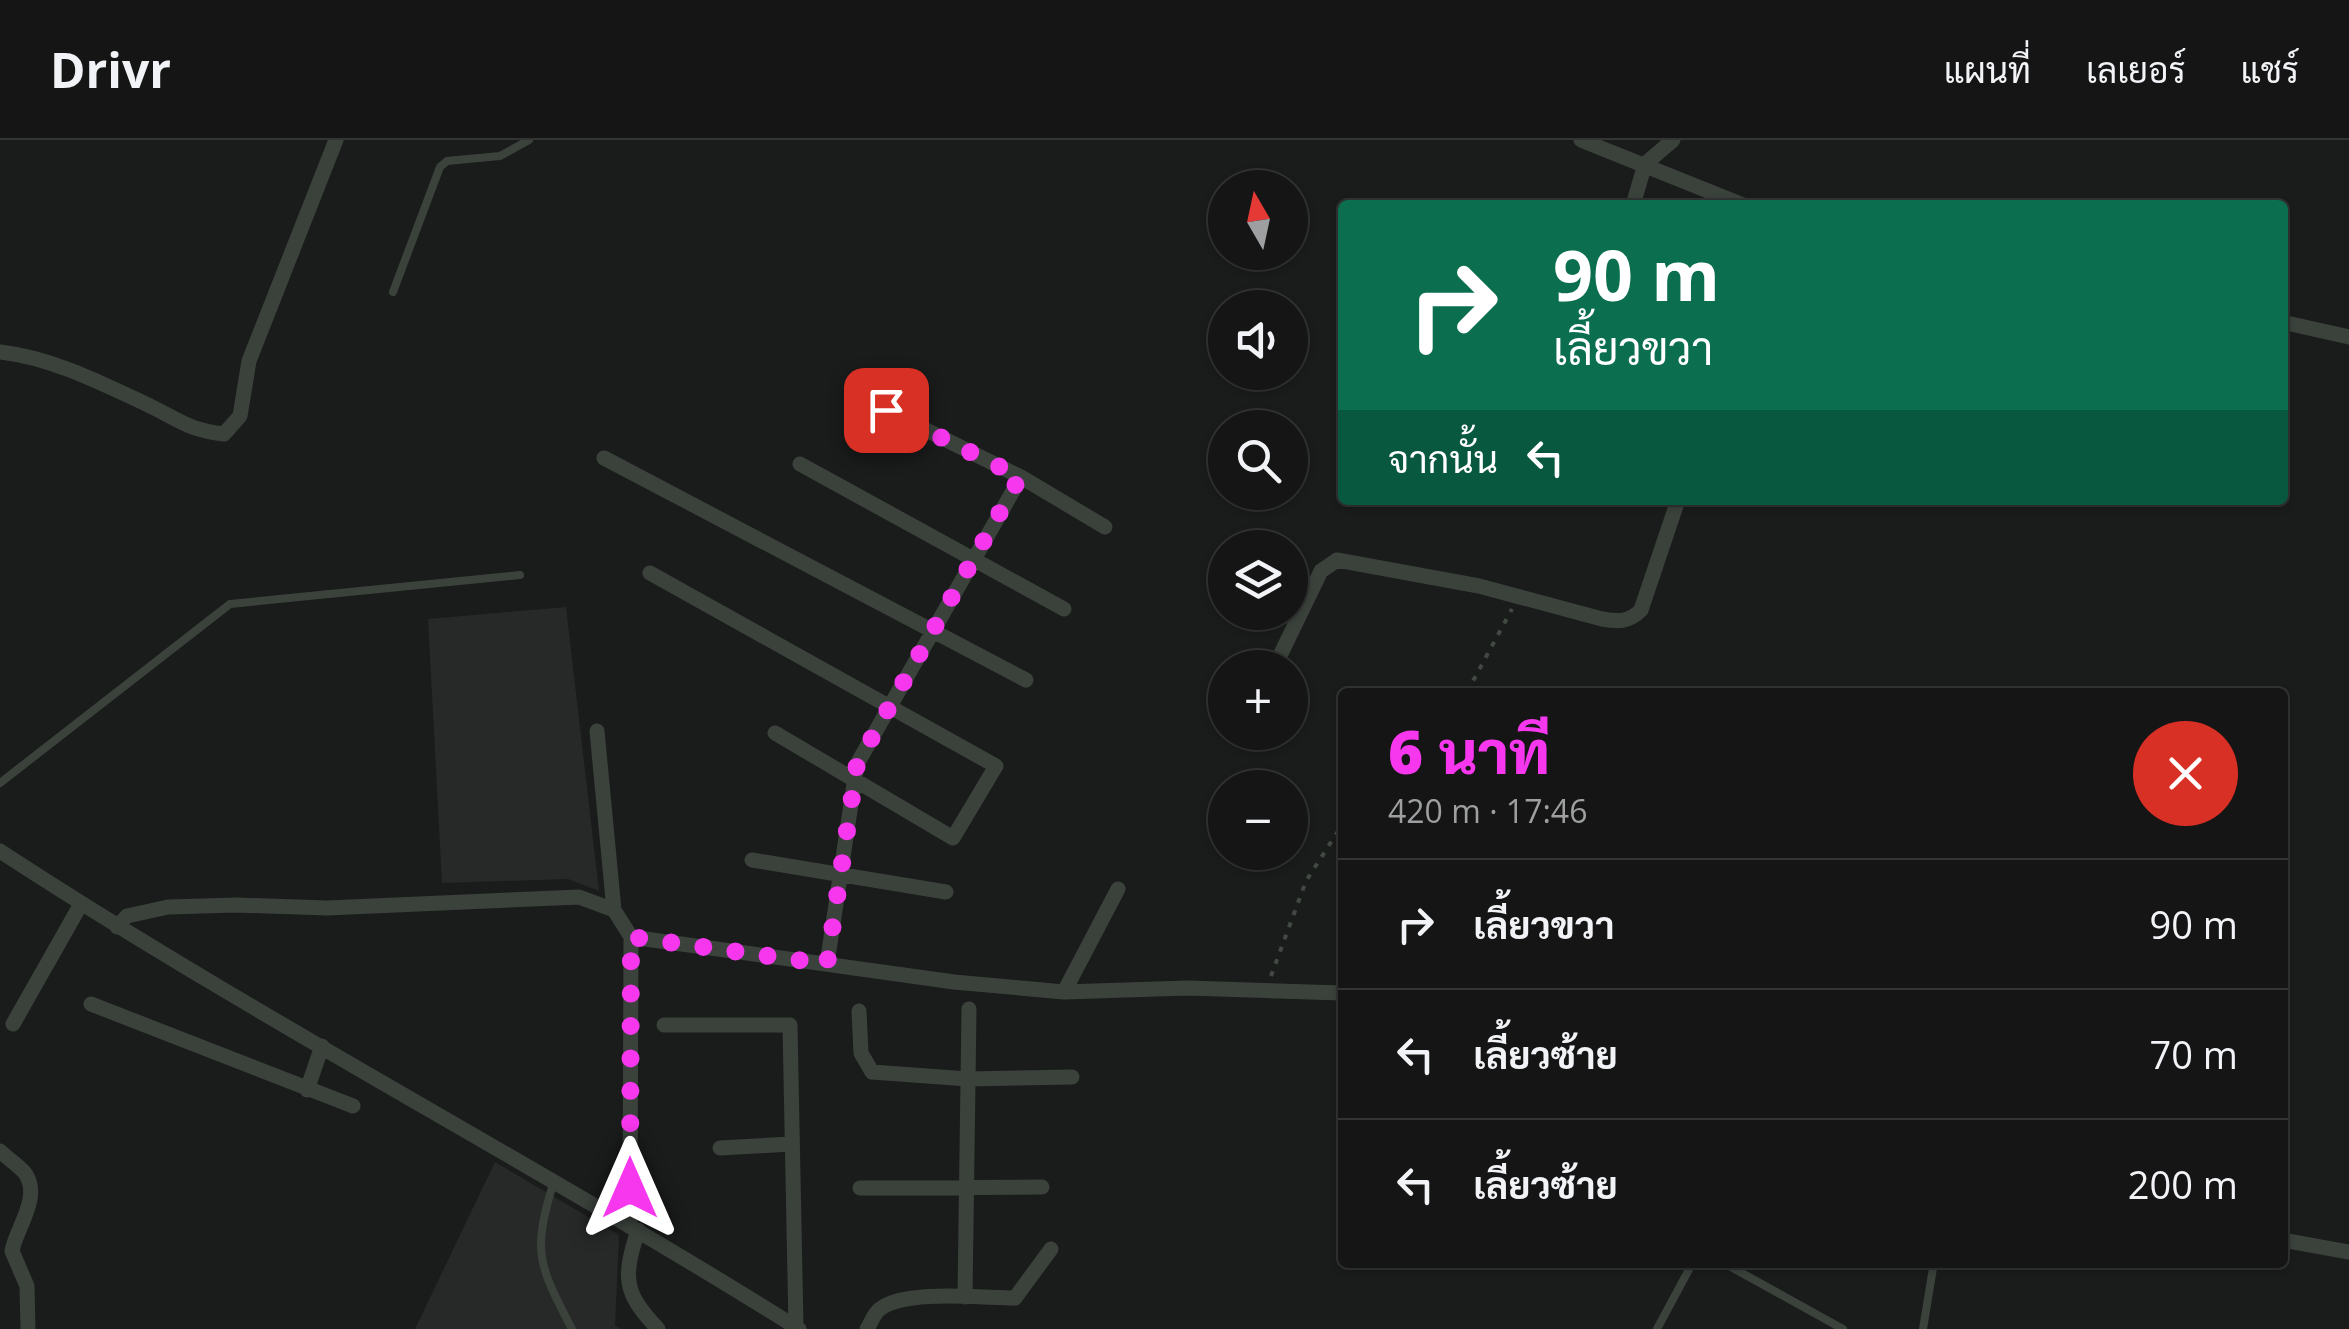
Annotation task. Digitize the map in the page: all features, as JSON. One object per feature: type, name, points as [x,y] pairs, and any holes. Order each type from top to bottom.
[{"type":"street","points":[[0,352],[23,354],[94,379],[195,431],[224,434],[240,416],[248,361],[336,140]]},
{"type":"street","points":[[1582,140],[1732,200]]},
{"type":"street","points":[[1634,200],[1644,164],[1673,140]]},
{"type":"street","points":[[2288,323],[2349,337]]},
{"type":"street","points":[[886,410],[1020,477],[1105,527]]},
{"type":"street","points":[[604,458],[1026,680]]},
{"type":"street","points":[[800,464],[1064,608]]},
{"type":"street","points":[[827,964],[857,764],[1020,477]]},
{"type":"street","points":[[1283,650],[1321,570],[1337,560],[1479,586],[1602,619],[1618,622],[1633,618],[1641,610],[1676,505]]},
{"type":"street","points":[[650,573],[996,766],[954,838],[776,733]]},
{"type":"street","points":[[598,731],[614,910],[631,937],[634,1227],[627,1286],[636,1304],[658,1329]]},
{"type":"street","points":[[0,851],[117,928],[554,1180],[798,1328]]},
{"type":"street","points":[[752,860],[946,892]]},
{"type":"street","points":[[1064,992],[1118,889]]},
{"type":"street","points":[[117,928],[128,916],[168,907],[327,908],[557,896],[579,897],[614,910]]},
{"type":"street","points":[[12,1024],[82,904]]},
{"type":"street","points":[[631,937],[954,982],[1064,992],[1338,992]]},
{"type":"street","points":[[91,1004],[353,1106]]},
{"type":"street","points":[[965,1297],[969,1009]]},
{"type":"street","points":[[859,1011],[861,1053],[872,1072],[968,1079],[1072,1077]]},
{"type":"street","points":[[664,1026],[790,1025],[798,1328]]},
{"type":"street","points":[[307,1090],[322,1046]]},
{"type":"street","points":[[720,1148],[791,1144]]},
{"type":"street","points":[[0,1151],[25,1173],[30,1185],[27,1212],[12,1251],[27,1286],[28,1329]]},
{"type":"street","points":[[860,1188],[1042,1187]]},
{"type":"street","points":[[2288,1241],[2349,1252]]},
{"type":"street","points":[[867,1329],[878,1310],[894,1302],[1015,1298],[1051,1249]]},
{"type":"lane","points":[[393,292],[440,167],[447,160],[500,156],[529,140]]},
{"type":"lane","points":[[0,783],[230,604],[520,575]]},
{"type":"lane","points":[[554,1180],[540,1224],[539,1244],[554,1294],[572,1329]]},
{"type":"lane","points":[[1657,1329],[1689,1268]]},
{"type":"lane","points":[[1733,1268],[1843,1329]]},
{"type":"lane","points":[[1924,1329],[1933,1268]]},
{"type":"path","points":[[1468,688],[1518,596]]},
{"type":"path","points":[[1266,990],[1306,882],[1338,832]]},
{"type":"shaded area","points":[[566,607],[599,891],[568,879],[442,883],[428,619]]},
{"type":"shaded area","points":[[495,1162],[619,1235],[615,1326],[623,1329],[415,1329]]},
{"type":"route","points":[[630,1188],[631,937],[827,964],[857,764],[1020,477],[886,410]]}]
